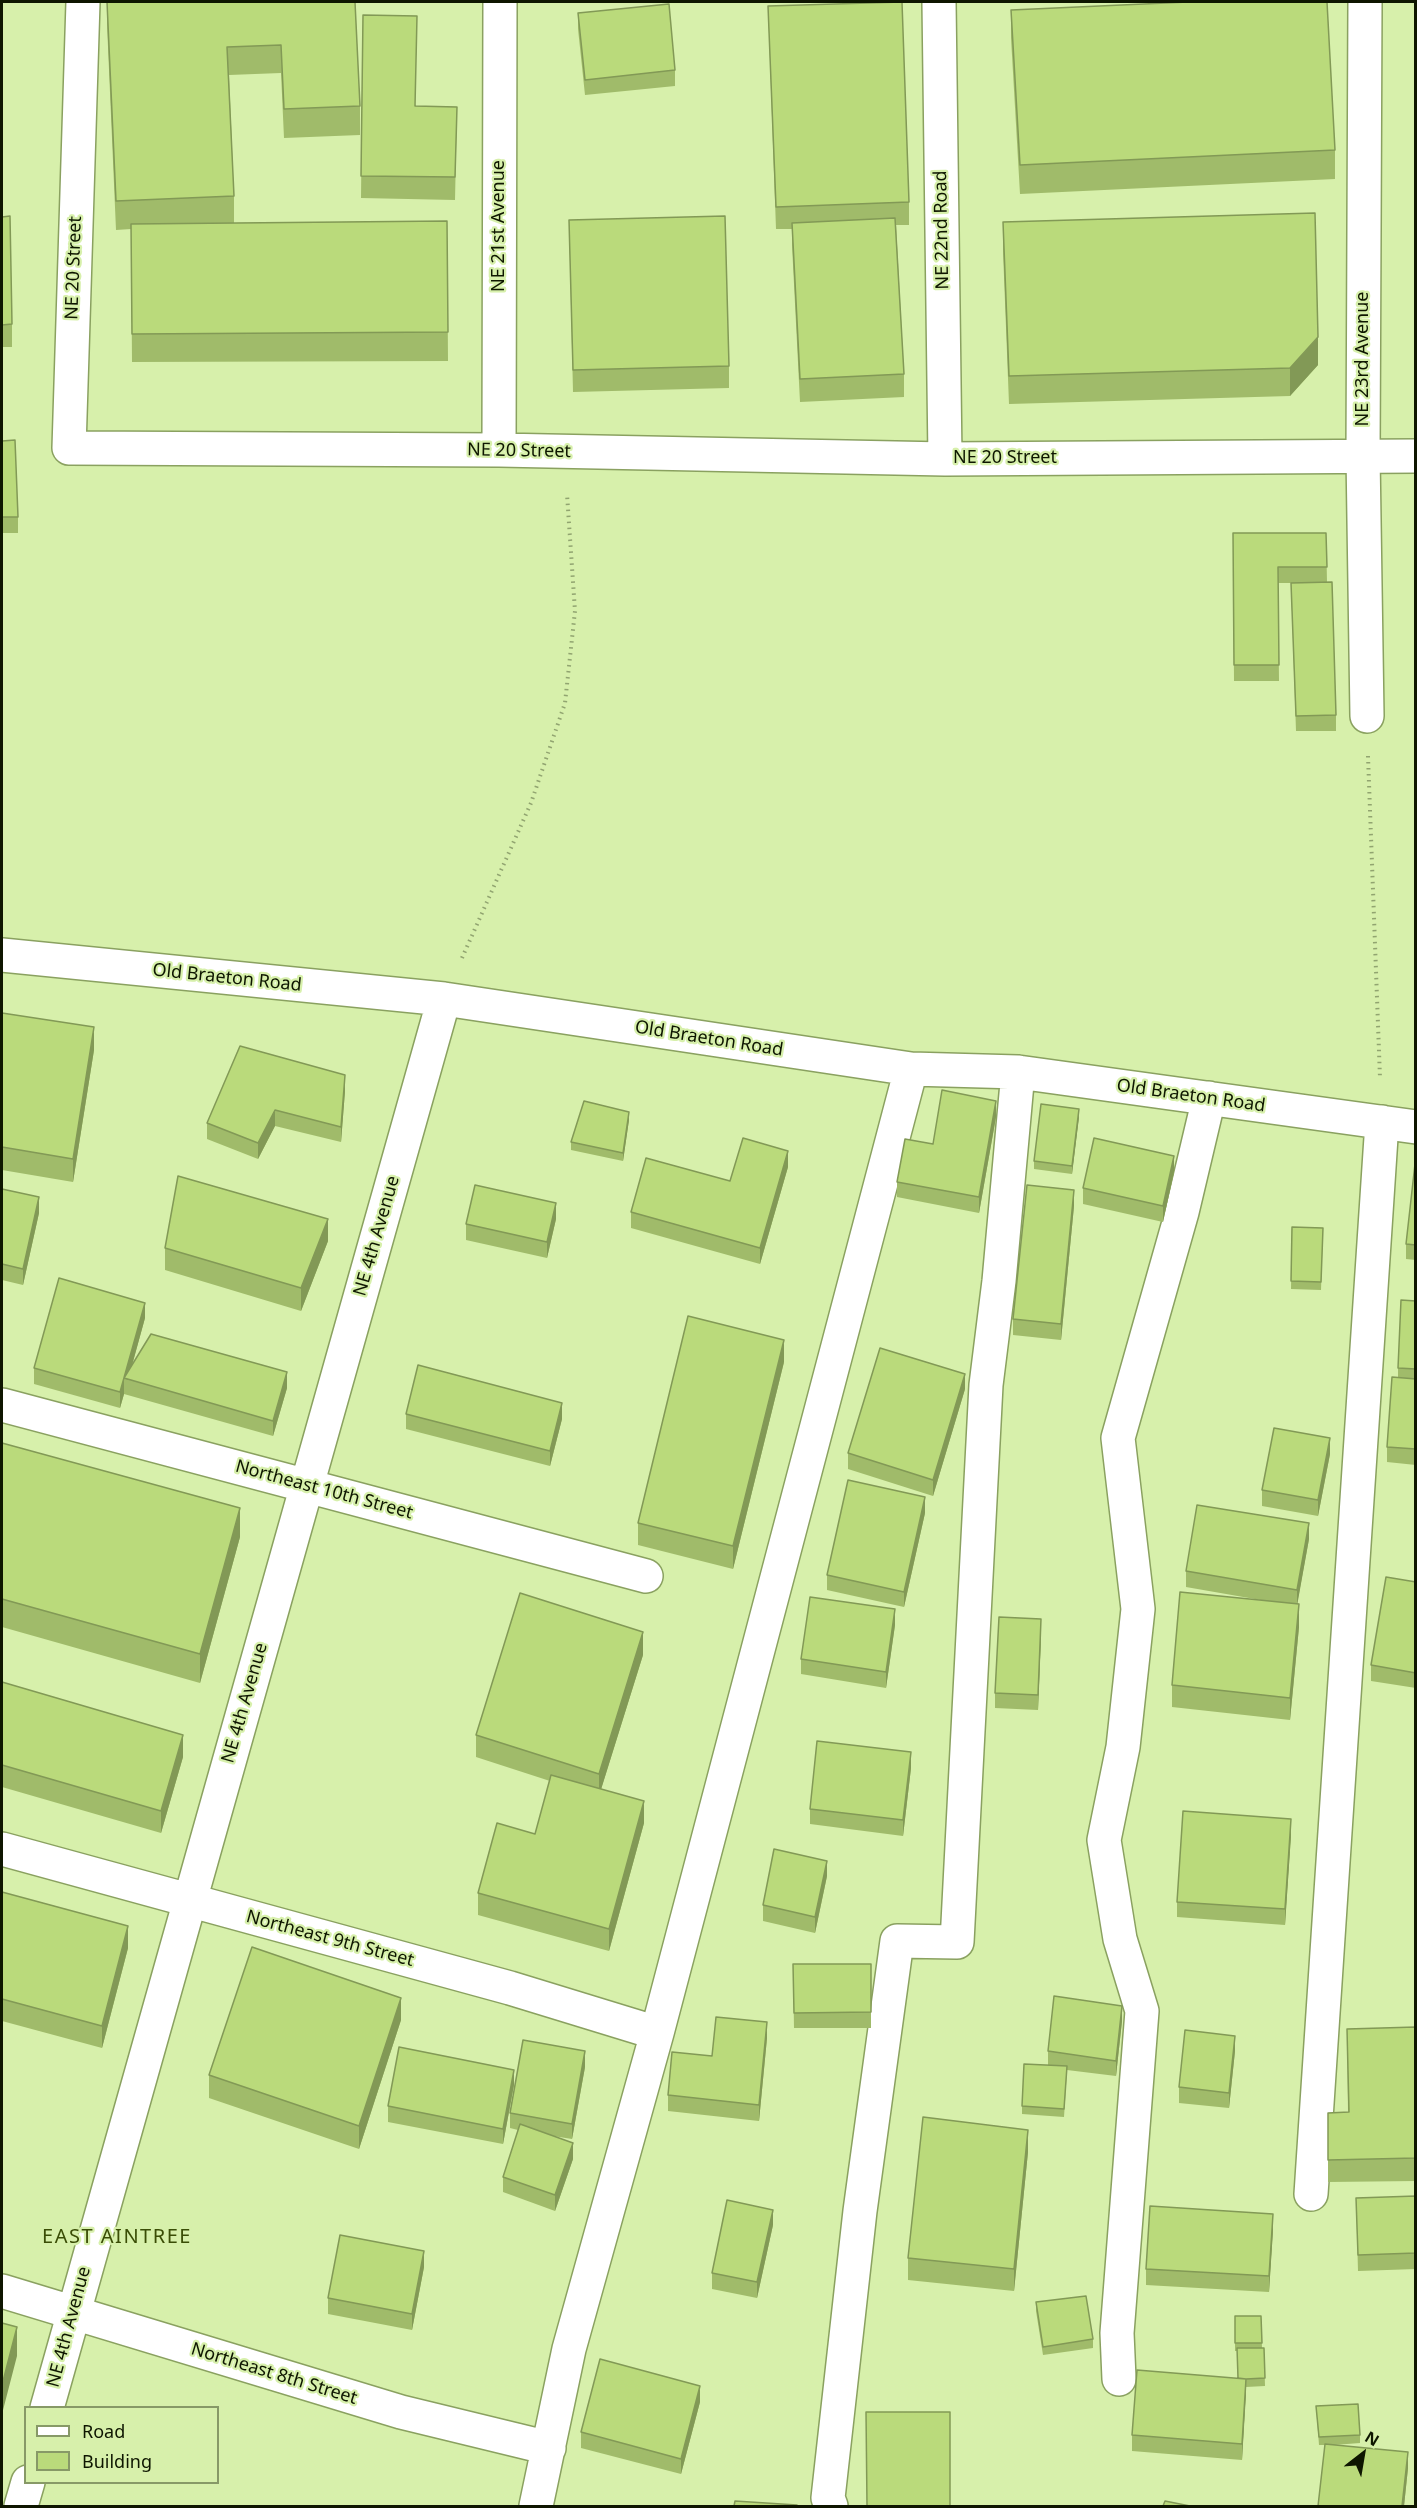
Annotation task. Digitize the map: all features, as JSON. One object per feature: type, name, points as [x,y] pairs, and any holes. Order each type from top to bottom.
[{"type":"street","name":"NE 20 Street","points":[[82,2],[69,448],[499,450],[945,459],[1416,456]]},
{"type":"street","name":"NE 21st Avenue","points":[[499,450],[500,2]]},
{"type":"street","name":"NE 22nd Road","points":[[939,2],[945,459]]},
{"type":"street","name":"NE 23rd Avenue","points":[[1365,2],[1363,455],[1367,716]]},
{"type":"street","name":"Old Braeton Road","points":[[2,955],[444,999],[911,1069],[1018,1072],[1416,1127]]},
{"type":"street","name":"NE 4th Avenue","points":[[48,2406],[444,999]]},
{"type":"street","points":[[536,2506],[569,2349],[657,2033],[911,1069]]},
{"type":"street","points":[[831,2506],[828,2498],[857,2234],[897,1941],[957,1942],[986,1385],[999,1281],[1018,1072]]},
{"type":"street","points":[[1119,2379],[1117,2333],[1142,2012],[1120,1939],[1104,1840],[1123,1747],[1138,1609],[1119,1438],[1182,1212],[1209,1098]]},
{"type":"street","points":[[1311,2194],[1382,1122]]},
{"type":"street","name":"Northeast 10th Street","points":[[2,1405],[646,1576]]},
{"type":"street","name":"Northeast 9th Street","points":[[2,1849],[510,1989],[657,2033]]},
{"type":"street","name":"Northeast 8th Street","points":[[2,2291],[401,2412],[549,2448]]},
{"type":"street","points":[[21,2506],[26,2484]]},
{"type":"path","points":[[444,999],[531,803],[564,703],[575,611],[564,452]]},
{"type":"path","points":[[1367,716],[1382,1122]]},
{"type":"building","points":[[107,2],[355,2],[360,106],[284,109],[281,45],[227,47],[234,196],[116,201]]},
{"type":"building","points":[[902,2],[909,202],[776,207],[768,6]]},
{"type":"building","points":[[1188,2],[1327,2],[1335,150],[1020,165],[1011,10]]},
{"type":"building","points":[[669,4],[675,70],[585,80],[578,13]]},
{"type":"building","points":[[363,15],[417,16],[415,106],[457,107],[455,177],[361,176]]},
{"type":"building","points":[[1315,213],[1318,337],[1290,368],[1009,376],[1003,222]]},
{"type":"building","points":[[10,216],[12,324],[2,325],[2,217]]},
{"type":"building","points":[[725,216],[729,366],[573,370],[569,220]]},
{"type":"building","points":[[895,218],[904,374],[800,379],[792,223]]},
{"type":"building","points":[[447,221],[448,332],[132,334],[131,224]]},
{"type":"building","points":[[15,440],[18,517],[2,517],[2,441]]},
{"type":"building","points":[[1233,533],[1326,533],[1327,567],[1278,567],[1279,665],[1234,665]]},
{"type":"building","points":[[1332,582],[1336,715],[1296,716],[1291,583]]},
{"type":"building","points":[[2,1013],[94,1027],[73,1159],[2,1147]]},
{"type":"building","points":[[240,1046],[345,1075],[341,1127],[275,1110],[258,1143],[207,1123]]},
{"type":"building","points":[[942,1090],[996,1101],[979,1197],[897,1182],[905,1139],[933,1144]]},
{"type":"building","points":[[584,1101],[629,1112],[623,1153],[571,1142]]},
{"type":"building","points":[[1041,1104],[1079,1109],[1072,1166],[1034,1161]]},
{"type":"building","points":[[743,1138],[788,1151],[760,1248],[631,1212],[646,1158],[730,1181]]},
{"type":"building","points":[[1094,1138],[1174,1156],[1163,1206],[1083,1188]]},
{"type":"building","points":[[1416,1155],[1416,1245],[1406,1244]]},
{"type":"building","points":[[178,1176],[328,1219],[301,1288],[165,1248]]},
{"type":"building","points":[[475,1185],[556,1203],[547,1242],[466,1224]]},
{"type":"building","points":[[1027,1185],[1074,1190],[1061,1324],[1013,1319]]},
{"type":"building","points":[[2,1189],[39,1197],[23,1269],[2,1264]]},
{"type":"building","points":[[1292,1227],[1323,1228],[1321,1282],[1291,1281]]},
{"type":"building","points":[[59,1278],[145,1303],[120,1392],[34,1368]]},
{"type":"building","points":[[1401,1300],[1416,1301],[1416,1369],[1398,1368]]},
{"type":"building","points":[[688,1316],[784,1340],[733,1546],[638,1523]]},
{"type":"building","points":[[151,1334],[287,1372],[273,1421],[124,1378]]},
{"type":"building","points":[[880,1348],[965,1374],[933,1480],[848,1453]]},
{"type":"building","points":[[418,1365],[562,1403],[550,1451],[406,1414]]},
{"type":"building","points":[[1392,1377],[1416,1379],[1416,1449],[1387,1447]]},
{"type":"building","points":[[1274,1428],[1330,1438],[1318,1500],[1262,1490]]},
{"type":"building","points":[[2,1443],[240,1508],[200,1654],[2,1599]]},
{"type":"building","points":[[848,1480],[925,1497],[904,1592],[827,1575]]},
{"type":"building","points":[[1197,1505],[1309,1523],[1297,1590],[1186,1571]]},
{"type":"building","points":[[1386,1577],[1416,1582],[1416,1673],[1371,1665]]},
{"type":"building","points":[[1180,1592],[1299,1604],[1290,1698],[1172,1685]]},
{"type":"building","points":[[520,1593],[643,1632],[599,1774],[476,1735]]},
{"type":"building","points":[[810,1597],[895,1609],[886,1672],[801,1659]]},
{"type":"building","points":[[999,1617],[1041,1619],[1038,1695],[995,1693]]},
{"type":"building","points":[[2,1682],[183,1735],[161,1811],[2,1765]]},
{"type":"building","points":[[817,1741],[911,1752],[903,1820],[810,1809]]},
{"type":"building","points":[[551,1775],[644,1801],[609,1929],[478,1893],[497,1823],[535,1834]]},
{"type":"building","points":[[1183,1811],[1291,1819],[1285,1909],[1177,1902]]},
{"type":"building","points":[[774,1849],[827,1861],[815,1917],[763,1905]]},
{"type":"building","points":[[2,1892],[128,1926],[102,2026],[2,1999]]},
{"type":"building","points":[[252,1947],[401,1998],[359,2126],[209,2075]]},
{"type":"building","points":[[793,1964],[871,1964],[871,2012],[794,2013]]},
{"type":"building","points":[[1054,1996],[1122,2006],[1116,2061],[1048,2051]]},
{"type":"building","points":[[716,2017],[767,2022],[759,2105],[668,2095],[672,2052],[712,2056]]},
{"type":"building","points":[[1416,2027],[1416,2158],[1328,2160],[1328,2113],[1349,2112],[1347,2029]]},
{"type":"building","points":[[1185,2030],[1235,2036],[1229,2093],[1179,2087]]},
{"type":"building","points":[[523,2040],[585,2051],[572,2124],[510,2113]]},
{"type":"building","points":[[399,2047],[514,2070],[503,2129],[388,2106]]},
{"type":"building","points":[[1024,2064],[1067,2066],[1064,2109],[1022,2106]]},
{"type":"building","points":[[923,2117],[1028,2130],[1014,2269],[908,2258]]},
{"type":"building","points":[[520,2124],[573,2143],[555,2195],[503,2177]]},
{"type":"building","points":[[1416,2196],[1416,2253],[1358,2255],[1356,2198]]},
{"type":"building","points":[[727,2200],[773,2210],[757,2282],[712,2273]]},
{"type":"building","points":[[1150,2206],[1273,2214],[1269,2276],[1146,2269]]},
{"type":"building","points":[[340,2235],[424,2251],[412,2314],[328,2298]]},
{"type":"building","points":[[1086,2296],[1093,2339],[1043,2347],[1036,2302]]},
{"type":"building","points":[[1235,2316],[1261,2316],[1262,2343],[1235,2343]]},
{"type":"building","points":[[2,2323],[17,2327],[2,2385]]},
{"type":"building","points":[[1237,2348],[1264,2348],[1265,2378],[1238,2378]]},
{"type":"building","points":[[600,2359],[700,2386],[681,2459],[581,2432]]},
{"type":"building","points":[[1137,2370],[1246,2379],[1242,2444],[1132,2435]]},
{"type":"building","points":[[1358,2404],[1360,2435],[1319,2437],[1316,2406]]},
{"type":"building","points":[[866,2412],[950,2412],[950,2506],[867,2506]]},
{"type":"building","points":[[1325,2444],[1408,2452],[1402,2506],[1318,2506]]},
{"type":"building","points":[[735,2501],[797,2505],[797,2506],[734,2506]]},
{"type":"building","points":[[1165,2501],[1190,2506],[1163,2506]]},
{"type":"district","name":"EAST AINTREE","points":[[117,2237]]}]
